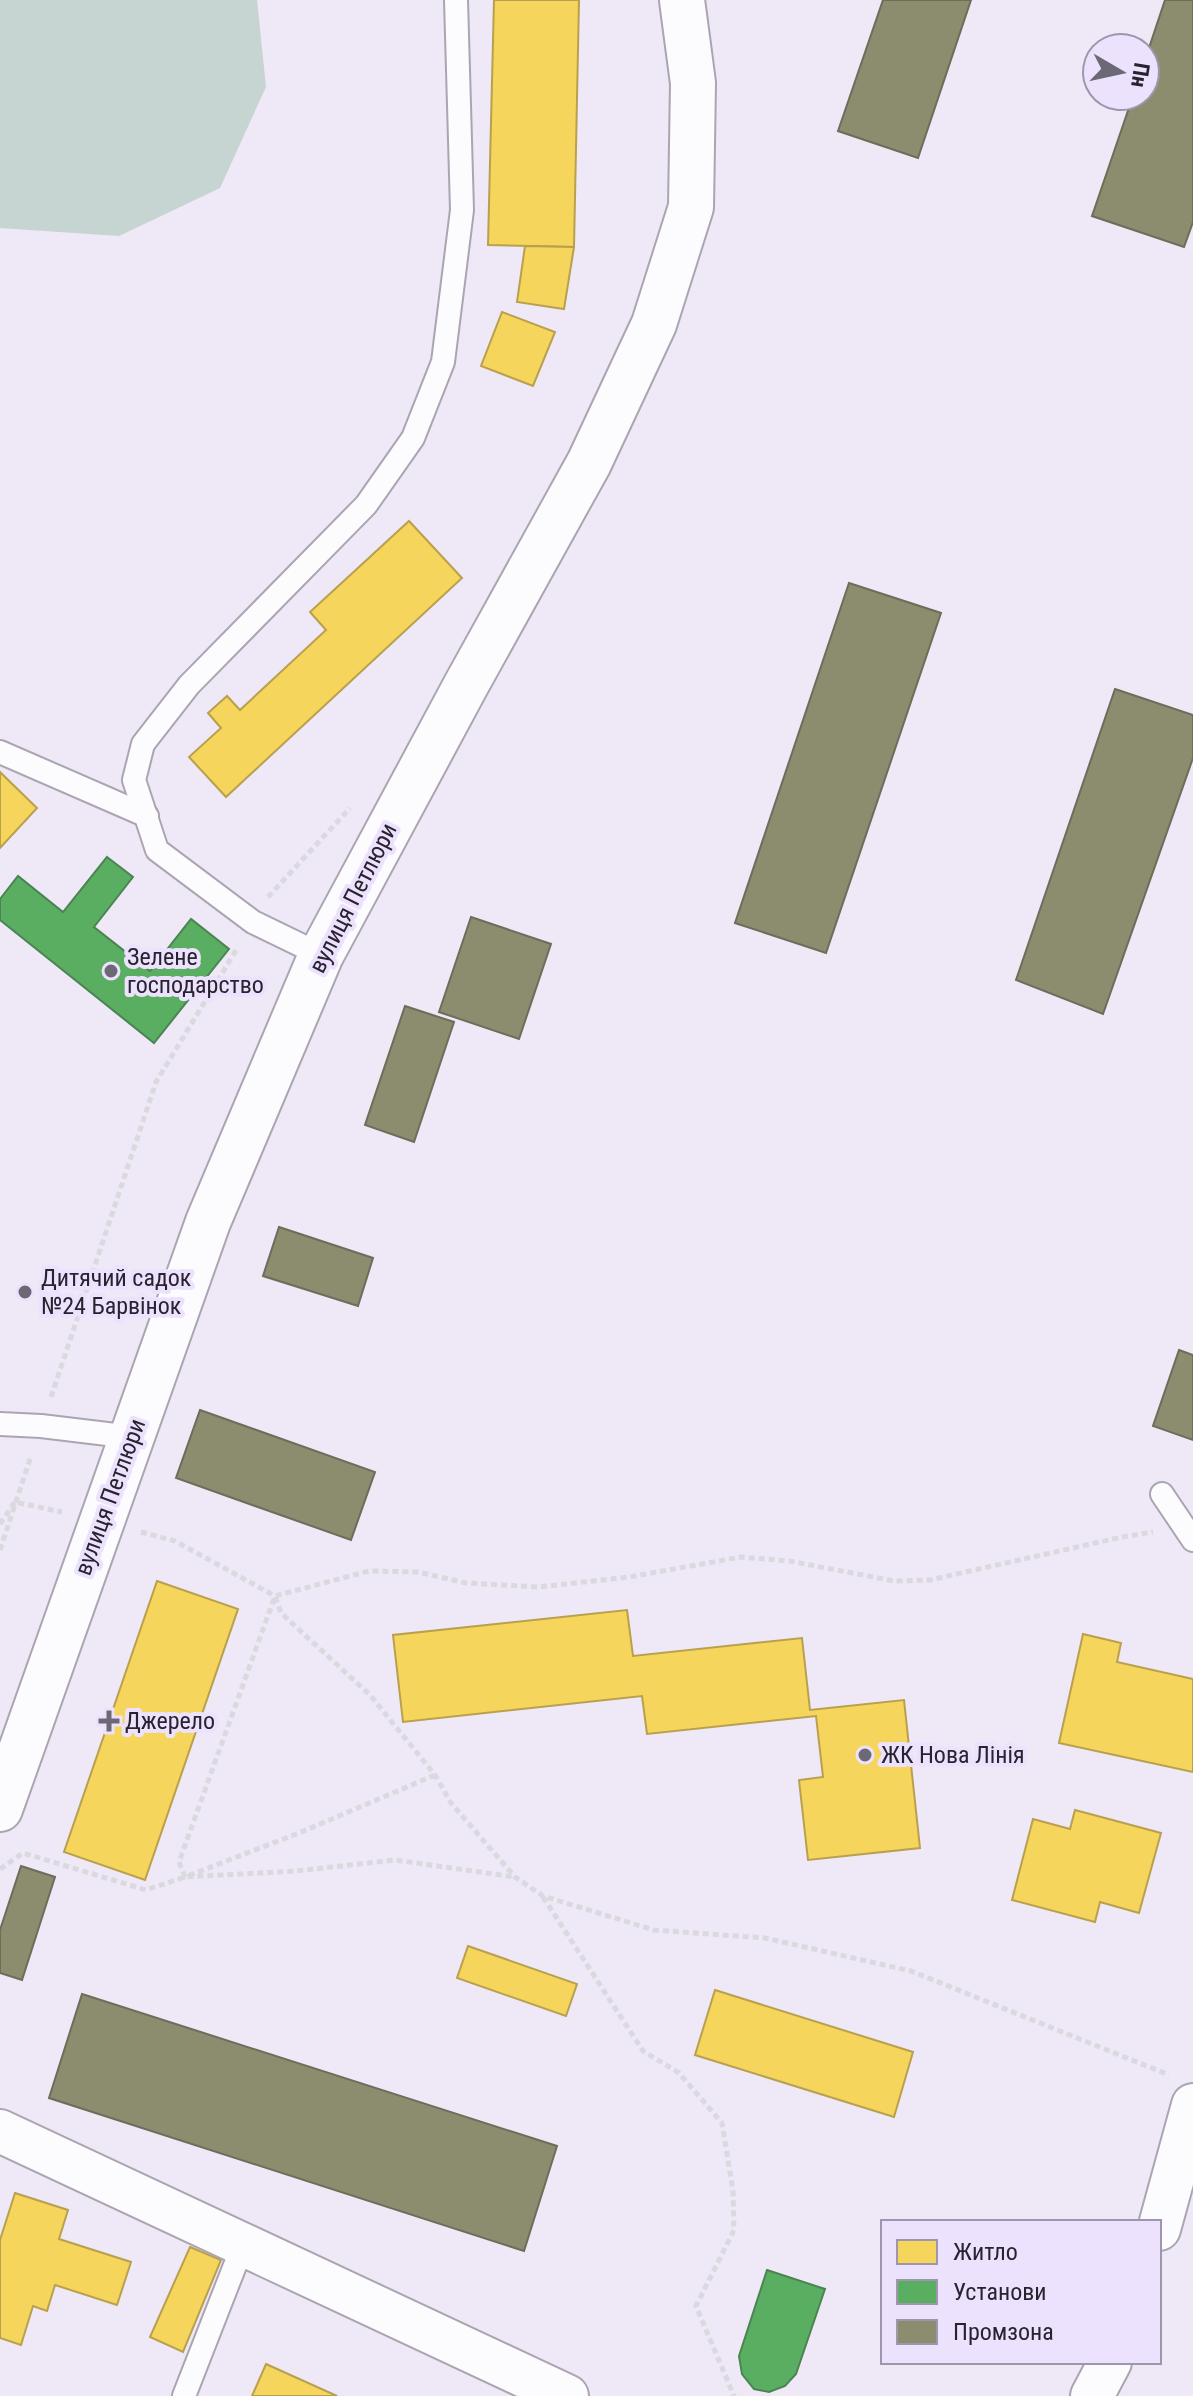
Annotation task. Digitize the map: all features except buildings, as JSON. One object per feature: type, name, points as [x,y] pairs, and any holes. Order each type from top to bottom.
[{"type":"main road","name":"вулиця Петлюри","points":[[0,1809],[208,1222],[321,955],[589,463],[654,324],[691,207],[693,83],[682,0]]},
{"type":"street","points":[[1161,2224],[1186,2156],[1186,2092]]},
{"type":"street","points":[[0,2131],[567,2396]]},
{"type":"street","points":[[1092,2396],[1109,2364]]},
{"type":"lane","points":[[321,955],[253,922],[157,850],[134,780],[143,744],[189,685],[366,505],[413,438],[443,362],[462,210],[456,0]]},
{"type":"lane","points":[[0,752],[147,816]]},
{"type":"lane","points":[[0,1424],[132,1437]]},
{"type":"lane","points":[[1162,1494],[1188,1534]]},
{"type":"lane","points":[[184,2396],[243,2245]]},
{"type":"path","points":[[0,1550],[156,1082],[272,890],[358,799]]},
{"type":"path","points":[[15,1502],[102,1520],[175,1541],[275,1596],[281,1613],[370,1695],[435,1775],[451,1803],[515,1877],[543,1896],[654,1930],[765,1938],[911,1971],[1186,2092]]},
{"type":"path","points":[[0,1524],[15,1502]]},
{"type":"path","points":[[275,1596],[369,1571],[418,1572],[466,1583],[539,1587],[629,1577],[741,1557],[851,1571],[894,1581],[930,1580],[1122,1537],[1188,1534]]},
{"type":"path","points":[[185,1877],[179,1862],[275,1596]]},
{"type":"path","points":[[0,1869],[23,1853],[146,1890],[299,1833],[435,1775]]},
{"type":"path","points":[[185,1877],[296,1871],[395,1860],[515,1877]]},
{"type":"path","points":[[543,1896],[643,2051],[679,2073],[722,2123],[733,2191],[734,2230],[696,2306],[734,2396]]},
{"type":"shaded area","points":[[0,0],[257,0],[266,87],[220,188],[119,236],[0,228]]},
{"type":"place","name":"Зелене господарство","points":[[111,971]]},
{"type":"place","name":"Дитячий садок №24 Барвінок","points":[[25,1292]]},
{"type":"place","name":"Джерело","points":[[109,1721]]},
{"type":"place","name":"ЖК Нова Лінія","points":[[865,1755]]}]
